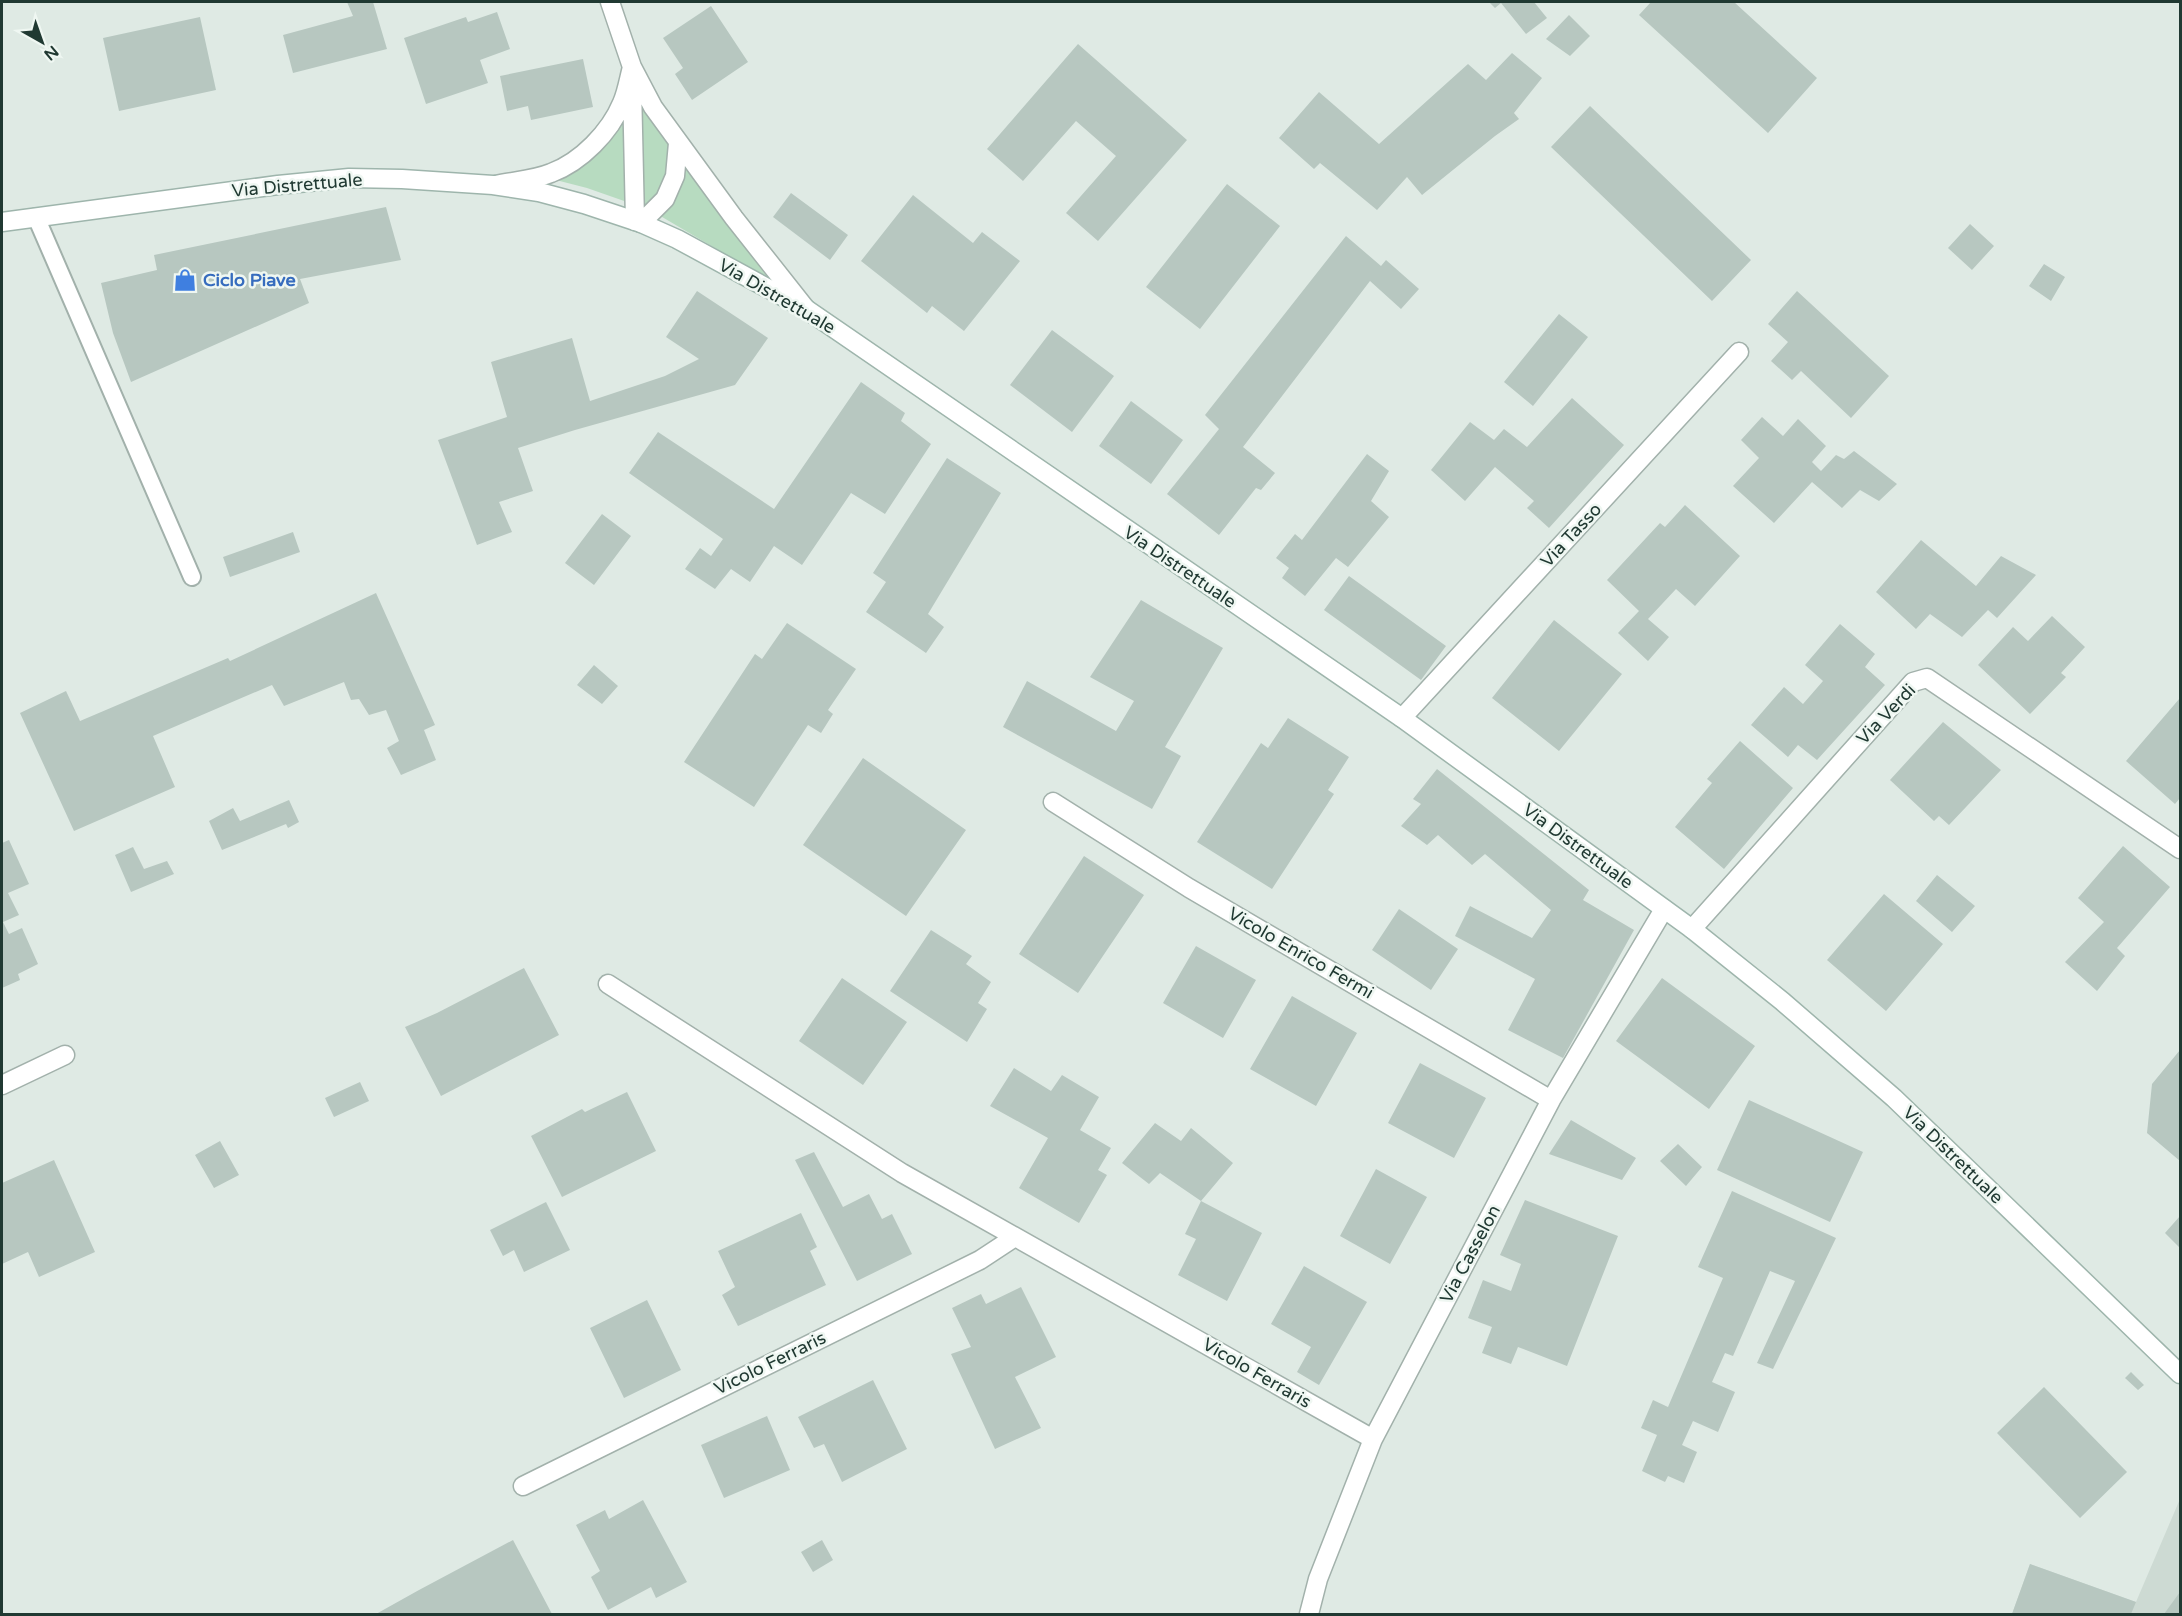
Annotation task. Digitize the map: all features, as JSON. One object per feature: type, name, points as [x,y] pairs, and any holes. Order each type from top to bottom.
[{"type":"street","points":[[610,2],[632,67],[653,107],[678,143],[806,309]]},
{"type":"street","points":[[493,185],[548,174],[568,166],[586,151],[610,124],[622,102],[632,67]]},
{"type":"street","points":[[632,67],[638,222]]},
{"type":"street","points":[[638,222],[665,199],[675,176],[678,143]]},
{"type":"street","name":"Via Distrettuale","points":[[2,222],[199,195],[348,178],[402,179],[493,185],[539,192],[638,222],[677,239],[806,309],[1402,718],[1692,929],[1782,1001],[1894,1098],[2181,1374]]},
{"type":"street","name":"Via Tasso","points":[[1402,718],[1739,352]]},
{"type":"street","name":"Via Verdi","points":[[1692,929],[1913,682],[1927,678],[2181,849]]},
{"type":"street","name":"Vicolo Enrico Fermi","points":[[1053,802],[1189,888],[1551,1100]]},
{"type":"street","name":"Via Casselon","points":[[1309,1614],[1318,1579],[1373,1439],[1551,1100],[1664,909]]},
{"type":"street","name":"Vicolo Ferraris","points":[[608,984],[902,1173],[1373,1439]]},
{"type":"street","points":[[2,1085],[65,1055]]},
{"type":"street","name":"Vicolo Ferraris","points":[[523,1486],[980,1260],[1016,1237]]},
{"type":"lane","points":[[36,217],[192,577]]},
{"type":"shaded area","points":[[2180,1499],[2180,1614],[2012,1614],[2030,1564],[2136,1602]]},
{"type":"green space","points":[[637,87],[672,144],[669,174],[660,197],[646,211],[640,209]]},
{"type":"green space","points":[[628,101],[627,202],[552,179]]},
{"type":"green space","points":[[682,157],[783,288],[657,214]]},
{"type":"building","points":[[347,2],[373,2],[387,49],[293,73],[283,35],[353,16]]},
{"type":"building","points":[[1489,2],[1534,2],[1547,18],[1526,34],[1501,3],[1495,8]]},
{"type":"building","points":[[1651,2],[1734,2],[1817,78],[1768,133],[1639,15]]},
{"type":"building","points":[[711,6],[748,62],[692,100],[675,74],[683,68],[663,38]]},
{"type":"building","points":[[497,12],[510,49],[480,60],[488,83],[426,104],[404,38],[466,17],[468,22]]},
{"type":"building","points":[[1569,15],[1590,36],[1570,56],[1546,39]]},
{"type":"building","points":[[200,17],[216,90],[119,111],[103,38]]},
{"type":"building","points":[[1078,44],[1187,140],[1098,241],[1066,213],[1116,156],[1076,121],[1023,181],[987,149]]},
{"type":"building","points":[[1512,53],[1542,78],[1514,113],[1519,119],[1422,195],[1407,177],[1377,210],[1320,163],[1314,169],[1279,138],[1319,92],[1379,144],[1468,64],[1486,80]]},
{"type":"building","points":[[583,59],[593,107],[531,120],[528,106],[507,111],[500,76]]},
{"type":"building","points":[[1590,106],[1751,260],[1712,301],[1551,147]]},
{"type":"building","points":[[1227,184],[1280,226],[1200,329],[1146,287]]},
{"type":"building","points":[[791,193],[848,235],[830,260],[773,217]]},
{"type":"building","points":[[913,195],[973,243],[982,232],[1020,261],[964,331],[932,306],[927,313],[861,261]]},
{"type":"building","points":[[386,207],[401,260],[300,279],[309,303],[131,382],[113,333],[101,283],[157,270],[154,255]]},
{"type":"building","points":[[1970,224],[1994,246],[1972,270],[1948,248]]},
{"type":"building","points":[[1346,236],[1381,266],[1386,260],[1419,289],[1401,309],[1370,281],[1243,447],[1275,473],[1261,490],[1256,488],[1219,535],[1167,494],[1219,429],[1205,415]]},
{"type":"building","points":[[2044,264],[2065,277],[2051,301],[2029,286]]},
{"type":"building","points":[[697,291],[768,338],[735,385],[518,448],[533,491],[499,502],[512,532],[477,545],[438,440],[507,417],[491,362],[572,338],[590,401],[665,376],[699,359],[666,337]]},
{"type":"building","points":[[1797,291],[1889,376],[1851,418],[1801,371],[1792,380],[1771,361],[1788,342],[1768,324]]},
{"type":"building","points":[[1559,314],[1588,337],[1533,406],[1504,382]]},
{"type":"building","points":[[1052,330],[1114,376],[1072,432],[1010,385]]},
{"type":"building","points":[[861,382],[905,413],[901,421],[931,444],[885,514],[851,493],[802,565],[774,546],[750,582],[731,569],[715,589],[685,569],[700,548],[711,556],[723,539],[629,473],[658,432],[774,509]]},
{"type":"building","points":[[1572,398],[1624,445],[1549,528],[1527,508],[1534,501],[1495,467],[1465,501],[1431,470],[1470,422],[1494,440],[1504,429],[1527,447]]},
{"type":"building","points":[[1131,401],[1183,440],[1151,484],[1099,446]]},
{"type":"building","points":[[1762,417],[1783,436],[1798,419],[1826,446],[1812,462],[1821,471],[1836,455],[1844,459],[1854,451],[1897,484],[1879,501],[1860,490],[1842,508],[1812,482],[1774,523],[1733,486],[1759,458],[1741,440]]},
{"type":"building","points":[[1367,454],[1389,471],[1371,501],[1389,517],[1348,567],[1336,558],[1305,596],[1282,578],[1289,568],[1276,558],[1295,534],[1302,540]]},
{"type":"building","points":[[947,458],[1001,493],[928,614],[944,627],[926,653],[866,612],[886,582],[873,573]]},
{"type":"building","points":[[1685,505],[1740,556],[1695,606],[1676,589],[1648,619],[1669,637],[1648,661],[1618,633],[1639,611],[1607,580],[1660,523],[1665,527]]},
{"type":"building","points":[[602,514],[631,536],[594,585],[565,563]]},
{"type":"building","points":[[293,532],[300,552],[230,577],[223,557]]},
{"type":"building","points":[[1921,540],[1976,586],[2001,556],[2036,575],[1997,618],[1988,610],[1962,637],[1930,614],[1916,629],[1876,592]]},
{"type":"building","points":[[1349,576],[1446,646],[1421,680],[1324,610]]},
{"type":"building","points":[[376,593],[435,725],[424,730],[436,760],[401,775],[387,748],[399,741],[386,710],[369,715],[359,699],[351,700],[344,682],[284,706],[272,685],[153,736],[175,787],[74,831],[20,713],[66,691],[80,721],[228,658],[230,661]]},
{"type":"building","points":[[1141,600],[1223,648],[1165,747],[1181,756],[1152,809],[1003,727],[1027,681],[1116,731],[1134,701],[1090,677]]},
{"type":"building","points":[[2052,616],[2085,647],[2061,673],[2066,677],[2030,714],[1978,665],[2013,627],[2028,641]]},
{"type":"building","points":[[1554,620],[1622,674],[1559,751],[1492,698]]},
{"type":"building","points":[[787,623],[856,669],[828,710],[833,714],[821,733],[808,725],[754,807],[684,762],[755,654],[762,659]]},
{"type":"building","points":[[1840,624],[1875,654],[1865,667],[1885,685],[1817,760],[1798,745],[1788,757],[1751,725],[1784,687],[1803,704],[1823,681],[1805,665]]},
{"type":"building","points":[[594,665],[618,686],[602,704],[577,685]]},
{"type":"building","points":[[2180,698],[2180,798],[2175,804],[2126,761]]},
{"type":"building","points":[[1288,718],[1349,757],[1328,790],[1334,794],[1272,889],[1197,842],[1261,743],[1268,748]]},
{"type":"building","points":[[1943,722],[2001,770],[1949,825],[1939,816],[1934,821],[1890,780]]},
{"type":"building","points":[[1740,741],[1793,788],[1724,869],[1675,827],[1712,783],[1707,779]]},
{"type":"building","points":[[863,758],[966,830],[906,916],[803,845]]},
{"type":"building","points":[[1437,769],[1589,890],[1583,900],[1634,930],[1563,1058],[1508,1030],[1535,979],[1455,936],[1470,906],[1532,938],[1551,910],[1485,854],[1472,865],[1438,835],[1427,845],[1401,826],[1421,804],[1413,799]]},
{"type":"building","points":[[289,800],[299,822],[288,828],[286,824],[222,850],[209,821],[233,808],[240,821]]},
{"type":"building","points":[[9,840],[29,884],[8,893],[19,915],[3,922],[9,934],[22,928],[38,964],[18,974],[20,980],[2,988],[2,843]]},
{"type":"building","points":[[2123,846],[2170,887],[2117,948],[2125,956],[2097,991],[2065,962],[2104,922],[2078,898]]},
{"type":"building","points":[[133,847],[144,869],[167,861],[174,874],[131,892],[115,855]]},
{"type":"building","points":[[1084,856],[1144,895],[1078,993],[1019,954]]},
{"type":"building","points":[[1937,875],[1975,906],[1952,932],[1916,901]]},
{"type":"building","points":[[1884,894],[1943,944],[1886,1011],[1827,960]]},
{"type":"building","points":[[1399,909],[1458,949],[1431,990],[1372,950]]},
{"type":"building","points":[[931,930],[972,956],[966,964],[991,982],[978,1003],[987,1009],[967,1042],[890,991]]},
{"type":"building","points":[[1196,946],[1256,980],[1223,1038],[1163,1003]]},
{"type":"building","points":[[524,968],[559,1035],[441,1096],[405,1027]]},
{"type":"building","points":[[842,978],[907,1022],[863,1085],[799,1041]]},
{"type":"building","points":[[1662,978],[1755,1046],[1709,1109],[1616,1041]]},
{"type":"building","points":[[1292,996],[1357,1033],[1316,1106],[1250,1069]]},
{"type":"building","points":[[2180,1050],[2180,1161],[2147,1133],[2152,1084]]},
{"type":"building","points":[[1420,1063],[1486,1098],[1454,1158],[1388,1123]]},
{"type":"building","points":[[1014,1068],[1051,1091],[1062,1075],[1099,1097],[1080,1130],[1111,1148],[1098,1170],[1107,1175],[1079,1223],[1019,1188],[1048,1138],[990,1106]]},
{"type":"building","points":[[360,1082],[369,1101],[334,1117],[325,1098]]},
{"type":"building","points":[[627,1092],[656,1151],[562,1197],[531,1136],[582,1109],[585,1112]]},
{"type":"building","points":[[1749,1100],[1863,1152],[1830,1222],[1717,1170]]},
{"type":"building","points":[[1571,1120],[1636,1158],[1622,1180],[1549,1154]]},
{"type":"building","points":[[1155,1123],[1181,1141],[1191,1128],[1233,1163],[1201,1201],[1160,1173],[1149,1184],[1122,1163]]},
{"type":"building","points":[[220,1141],[239,1175],[214,1188],[195,1155]]},
{"type":"building","points":[[1678,1144],[1702,1167],[1686,1186],[1660,1161]]},
{"type":"building","points":[[814,1152],[843,1207],[869,1194],[882,1219],[892,1214],[912,1254],[857,1281],[795,1160]]},
{"type":"building","points":[[54,1160],[95,1252],[39,1277],[28,1252],[2,1264],[2,1183]]},
{"type":"building","points":[[1376,1169],[1427,1197],[1390,1264],[1340,1236]]},
{"type":"building","points":[[1732,1191],[1836,1238],[1773,1369],[1757,1363],[1795,1281],[1770,1271],[1733,1356],[1725,1353],[1712,1382],[1735,1392],[1718,1432],[1693,1421],[1682,1445],[1697,1452],[1684,1483],[1668,1476],[1665,1482],[1642,1471],[1657,1435],[1641,1428],[1653,1400],[1668,1407],[1723,1278],[1698,1267]]},
{"type":"building","points":[[1525,1200],[1618,1236],[1567,1366],[1518,1347],[1511,1364],[1482,1353],[1492,1327],[1468,1318],[1483,1280],[1511,1291],[1521,1264],[1500,1255]]},
{"type":"building","points":[[1201,1201],[1262,1233],[1227,1301],[1178,1275],[1196,1239],[1185,1234]]},
{"type":"building","points":[[546,1202],[570,1250],[524,1272],[514,1250],[503,1256],[490,1230]]},
{"type":"building","points":[[801,1213],[817,1247],[810,1251],[826,1285],[738,1326],[722,1295],[735,1287],[718,1251]]},
{"type":"building","points":[[2180,1216],[2180,1248],[2165,1233]]},
{"type":"building","points":[[1304,1266],[1367,1302],[1319,1385],[1297,1372],[1311,1347],[1271,1324]]},
{"type":"building","points":[[1021,1287],[1056,1357],[1015,1377],[1041,1428],[995,1449],[951,1354],[971,1347],[952,1308],[981,1294],[986,1304]]},
{"type":"building","points":[[647,1300],[681,1370],[624,1398],[590,1328]]},
{"type":"building","points":[[2131,1372],[2144,1385],[2138,1390],[2125,1378]]},
{"type":"building","points":[[873,1380],[907,1449],[842,1482],[824,1444],[814,1448],[798,1417]]},
{"type":"building","points":[[2044,1387],[2127,1472],[2080,1518],[1997,1433]]},
{"type":"building","points":[[767,1416],[790,1470],[724,1498],[701,1445]]},
{"type":"building","points":[[643,1500],[687,1582],[656,1598],[651,1587],[608,1610],[591,1577],[600,1571],[576,1525],[605,1510],[609,1519]]},
{"type":"building","points":[[513,1540],[552,1614],[376,1614],[419,1590]]},
{"type":"building","points":[[822,1540],[833,1560],[813,1572],[801,1552]]},
{"type":"building","points":[[2030,1564],[2136,1602],[2131,1614],[2012,1614]]},
{"type":"building","points":[[2180,1592],[2180,1614],[2164,1614]]},
{"type":"place","name":"Ciclo Piave","points":[[185,280]]}]
